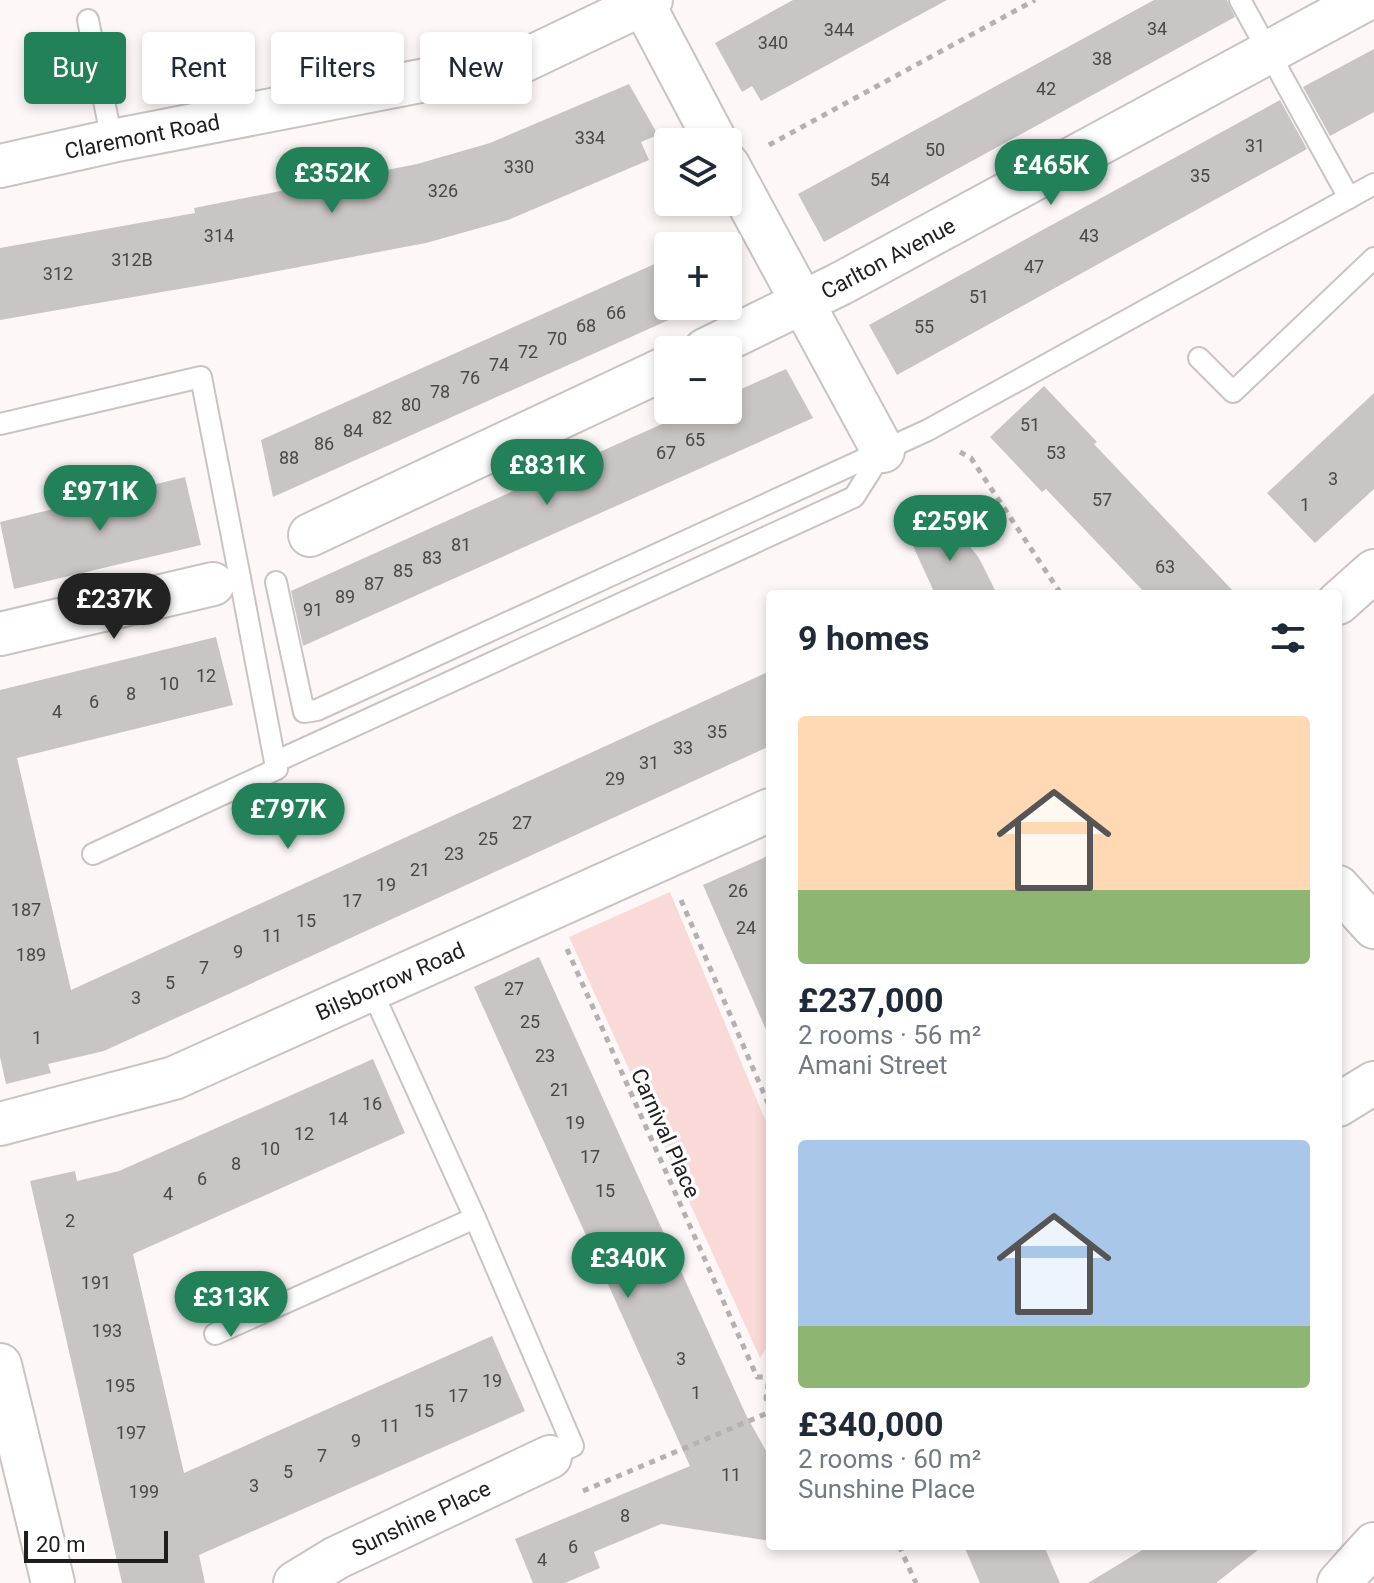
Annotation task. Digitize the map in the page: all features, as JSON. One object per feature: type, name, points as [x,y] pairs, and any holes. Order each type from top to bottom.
[{"type":"street","name":"Carlton Avenue","points":[[734,336],[801,304],[1365,0]]},
{"type":"street","points":[[645,1],[709,128]]},
{"type":"street","name":"Claremont Road","points":[[0,166],[112,141],[523,61],[645,1]]},
{"type":"street","points":[[742,192],[801,304],[899,443]]},
{"type":"street","points":[[310,535],[654,374]]},
{"type":"street","points":[[1342,599],[1374,571]]},
{"type":"street","points":[[0,634],[227,581]]},
{"type":"street","name":"Bilsborrow Road","points":[[0,1124],[174,1078],[766,812]]},
{"type":"street","points":[[1342,891],[1374,927]]},
{"type":"street","points":[[1342,1103],[1374,1083]]},
{"type":"street","points":[[0,1365],[53,1583]]},
{"type":"street","name":"Sunshine Place","points":[[295,1583],[339,1564],[550,1457]]},
{"type":"street","points":[[1339,1583],[1374,1544]]},
{"type":"lane","points":[[1240,0],[1349,198]]},
{"type":"lane","points":[[88,20],[112,141]]},
{"type":"lane","points":[[276,582],[304,712],[317,710],[899,443],[1374,184]]},
{"type":"lane","points":[[1199,358],[1233,392],[1374,258]]},
{"type":"lane","points":[[0,424],[201,377],[227,581],[277,769],[93,854]]},
{"type":"lane","points":[[275,762],[854,497],[899,443]]},
{"type":"lane","points":[[371,989],[475,1218],[573,1446],[550,1457]]},
{"type":"lane","points":[[215,1334],[475,1218]]},
{"type":"path","points":[[742,158],[1035,0]]},
{"type":"path","points":[[899,443],[941,441],[971,458],[1058,590]]},
{"type":"path","points":[[680,898],[766,1099]]},
{"type":"path","name":"Carnival Place","points":[[561,936],[757,1377],[766,1375]]},
{"type":"path","points":[[576,1494],[766,1414]]},
{"type":"path","points":[[901,1550],[916,1583]]},
{"type":"shaded area","points":[[670,892],[766,1121],[766,1348],[760,1358],[569,937]]},
{"type":"building","points":[[793,0],[947,0],[761,101],[752,86],[742,92],[715,43]]},
{"type":"building","points":[[1154,0],[1227,0],[1235,17],[824,242],[798,194]]},
{"type":"building","points":[[1374,49],[1374,112],[1330,136],[1303,87]]},
{"type":"building","points":[[629,84],[654,128],[654,137],[641,142],[649,160],[508,220],[426,243],[0,320],[0,248],[195,213],[194,208],[417,164],[490,143]]},
{"type":"building","points":[[1280,100],[1307,149],[897,375],[869,325]]},
{"type":"building","points":[[654,264],[654,320],[669,320],[273,497],[261,440]]},
{"type":"building","points":[[786,369],[813,418],[303,646],[291,591],[662,424],[742,424],[742,389]]},
{"type":"building","points":[[1044,386],[1097,442],[1094,444],[1232,590],[1142,590],[1046,489],[1042,492],[990,437]]},
{"type":"building","points":[[1374,393],[1374,489],[1315,543],[1267,493]]},
{"type":"building","points":[[185,477],[201,545],[14,589],[0,522]]},
{"type":"building","points":[[932,525],[948,529],[963,538],[979,558],[995,590],[933,590],[908,535]]},
{"type":"building","points":[[216,637],[233,705],[17,758],[71,990],[766,673],[766,748],[104,1051],[48,1064],[51,1073],[6,1084],[0,1057],[0,690]]},
{"type":"building","points":[[766,857],[766,1030],[703,885]]},
{"type":"building","points":[[539,957],[746,1415],[766,1451],[766,1540],[661,1524],[594,1552],[600,1568],[565,1583],[533,1583],[515,1539],[690,1466],[474,987]]},
{"type":"building","points":[[373,1059],[405,1133],[133,1254],[184,1473],[492,1336],[525,1411],[199,1555],[205,1583],[122,1583],[30,1181],[75,1171],[77,1181],[119,1171]]},
{"type":"building","points":[[966,1550],[1046,1550],[1060,1583],[980,1583]]},
{"type":"building","points":[[1142,1550],[1258,1550],[1216,1583],[1088,1583]]}]
